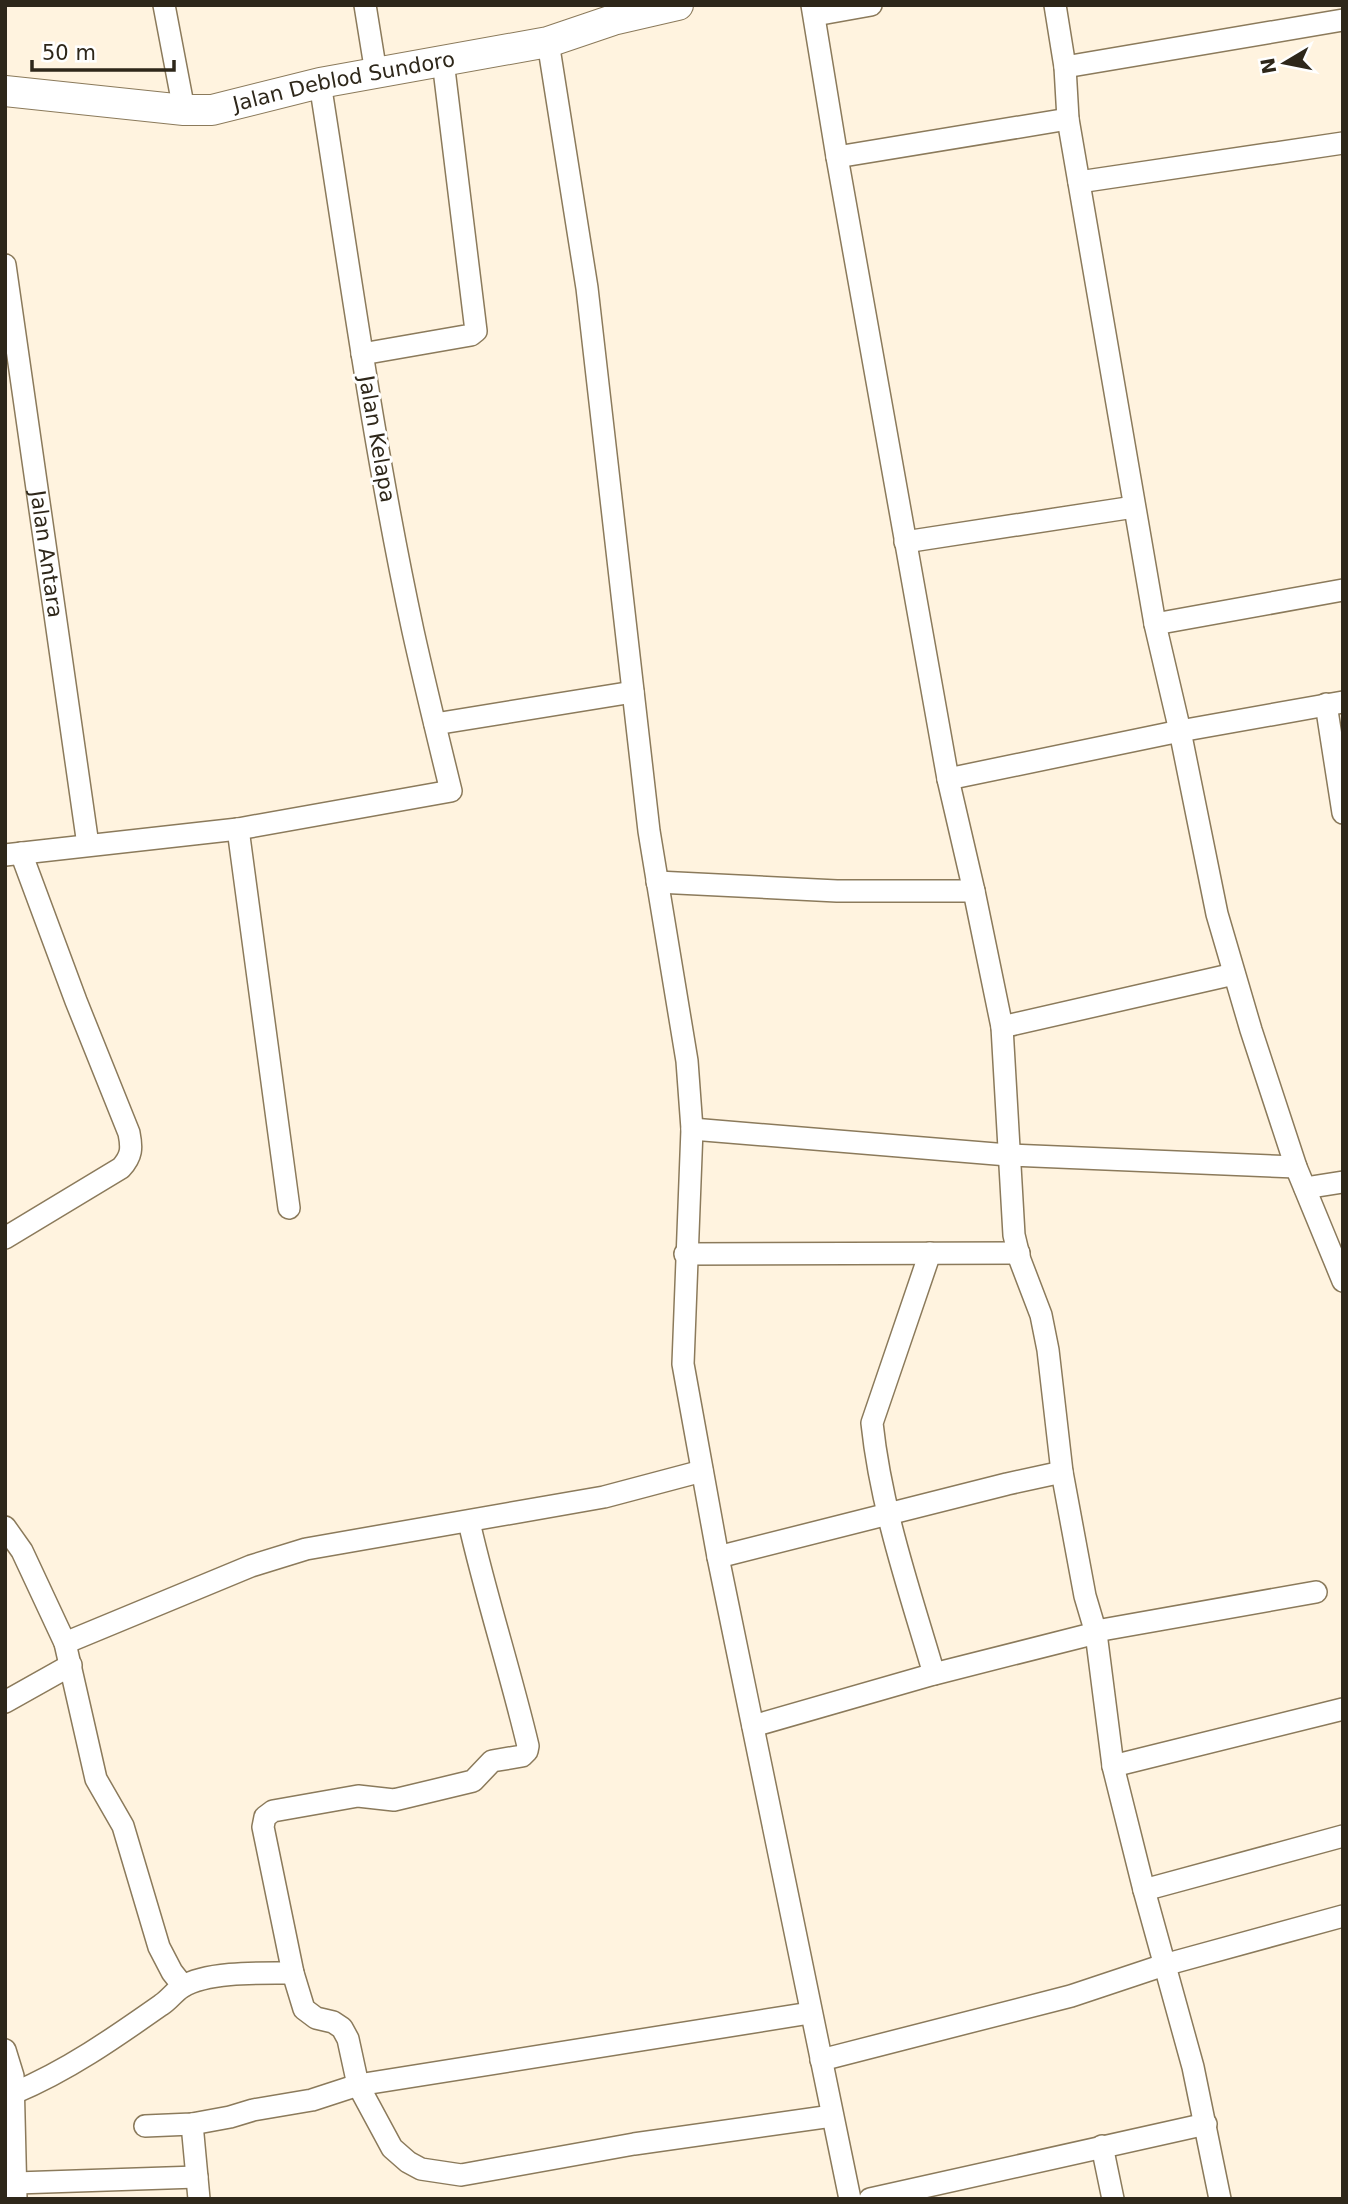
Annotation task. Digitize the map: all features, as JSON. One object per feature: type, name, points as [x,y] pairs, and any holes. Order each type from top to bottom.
[{"type":"main road","name":"Jalan Deblod Sundoro","points":[[5,91],[184,110],[212,110],[320,83],[548,42],[599,15],[675,6]]},
{"type":"street","points":[[164,5],[184,110]]},
{"type":"street","points":[[365,5],[376,73]]},
{"type":"street","points":[[871,5],[814,10],[837,157],[948,779],[1002,1027],[1014,1235],[1041,1315],[1048,1350],[1062,1472],[1085,1596],[1096,1632],[1112,1766],[1143,1890],[1185,2037],[1206,2124],[1220,2199]]},
{"type":"street","points":[[1055,5],[1065,66],[1068,119],[1133,507],[1155,624],[1215,904],[1234,974],[1296,1167],[1343,1281]]},
{"type":"street","points":[[1065,66],[1343,20]]},
{"type":"street","points":[[548,42],[587,288],[657,882],[687,1061],[692,1129],[685,1254],[683,1364],[718,1557],[850,2199]]},
{"type":"street","points":[[362,354],[471,335],[476,331],[443,61]]},
{"type":"street","name":"Jalan Kelapa","points":[[238,829],[451,791],[413,631],[362,354],[320,83]]},
{"type":"street","points":[[837,157],[1068,119]]},
{"type":"street","points":[[1079,181],[1343,144]]},
{"type":"street","name":"Jalan Antara","points":[[5,265],[88,845]]},
{"type":"street","points":[[905,542],[1133,507]]},
{"type":"street","points":[[1155,624],[1343,590]]},
{"type":"street","points":[[435,724],[633,692]]},
{"type":"street","points":[[948,779],[1180,731],[1334,703],[1343,813]]},
{"type":"street","points":[[5,1238],[121,1168],[130,1158],[132,1147],[76,1001],[13,854],[238,829],[289,1208]]},
{"type":"street","points":[[657,882],[837,891],[974,891]]},
{"type":"street","points":[[1002,1027],[1234,974]]},
{"type":"street","points":[[692,1129],[1009,1154],[1296,1167]]},
{"type":"street","points":[[1305,1188],[1343,1182]]},
{"type":"street","points":[[930,1253],[872,1423],[874,1447],[889,1515],[933,1674]]},
{"type":"street","points":[[685,1254],[1018,1253]]},
{"type":"street","points":[[65,1643],[239,1571],[284,1556],[356,1539],[469,1522],[604,1497],[702,1471]]},
{"type":"street","points":[[718,1557],[1062,1472]]},
{"type":"street","points":[[469,1522],[482,1583],[513,1681],[527,1751],[523,1756],[492,1761],[473,1781],[394,1800],[358,1796],[273,1811],[265,1817],[263,1827],[293,1973],[304,2009],[309,2014],[342,2028],[348,2039],[358,2085],[392,2148],[421,2169],[461,2175],[634,2144],[832,2116]]},
{"type":"street","points":[[5,1527],[22,1551],[65,1643],[96,1779],[123,1826],[159,1947],[183,1986]]},
{"type":"street","points":[[752,1726],[933,1674],[1096,1632],[1316,1592]]},
{"type":"street","points":[[5,1702],[71,1665]]},
{"type":"street","points":[[1112,1766],[1343,1709]]},
{"type":"street","points":[[1143,1890],[1343,1836]]},
{"type":"street","points":[[821,2060],[1070,1996],[1164,1965],[1343,1916]]},
{"type":"street","points":[[14,2093],[51,2078],[99,2048],[165,2003],[183,1986],[228,1975],[293,1973]]},
{"type":"street","points":[[145,2126],[192,2124],[312,2099],[358,2085],[810,2013]]},
{"type":"street","points":[[5,2050],[13,2076],[16,2191],[198,2188],[192,2124]]},
{"type":"street","points":[[870,2199],[1206,2124]]},
{"type":"street","points":[[1102,2146],[1113,2199]]}]
